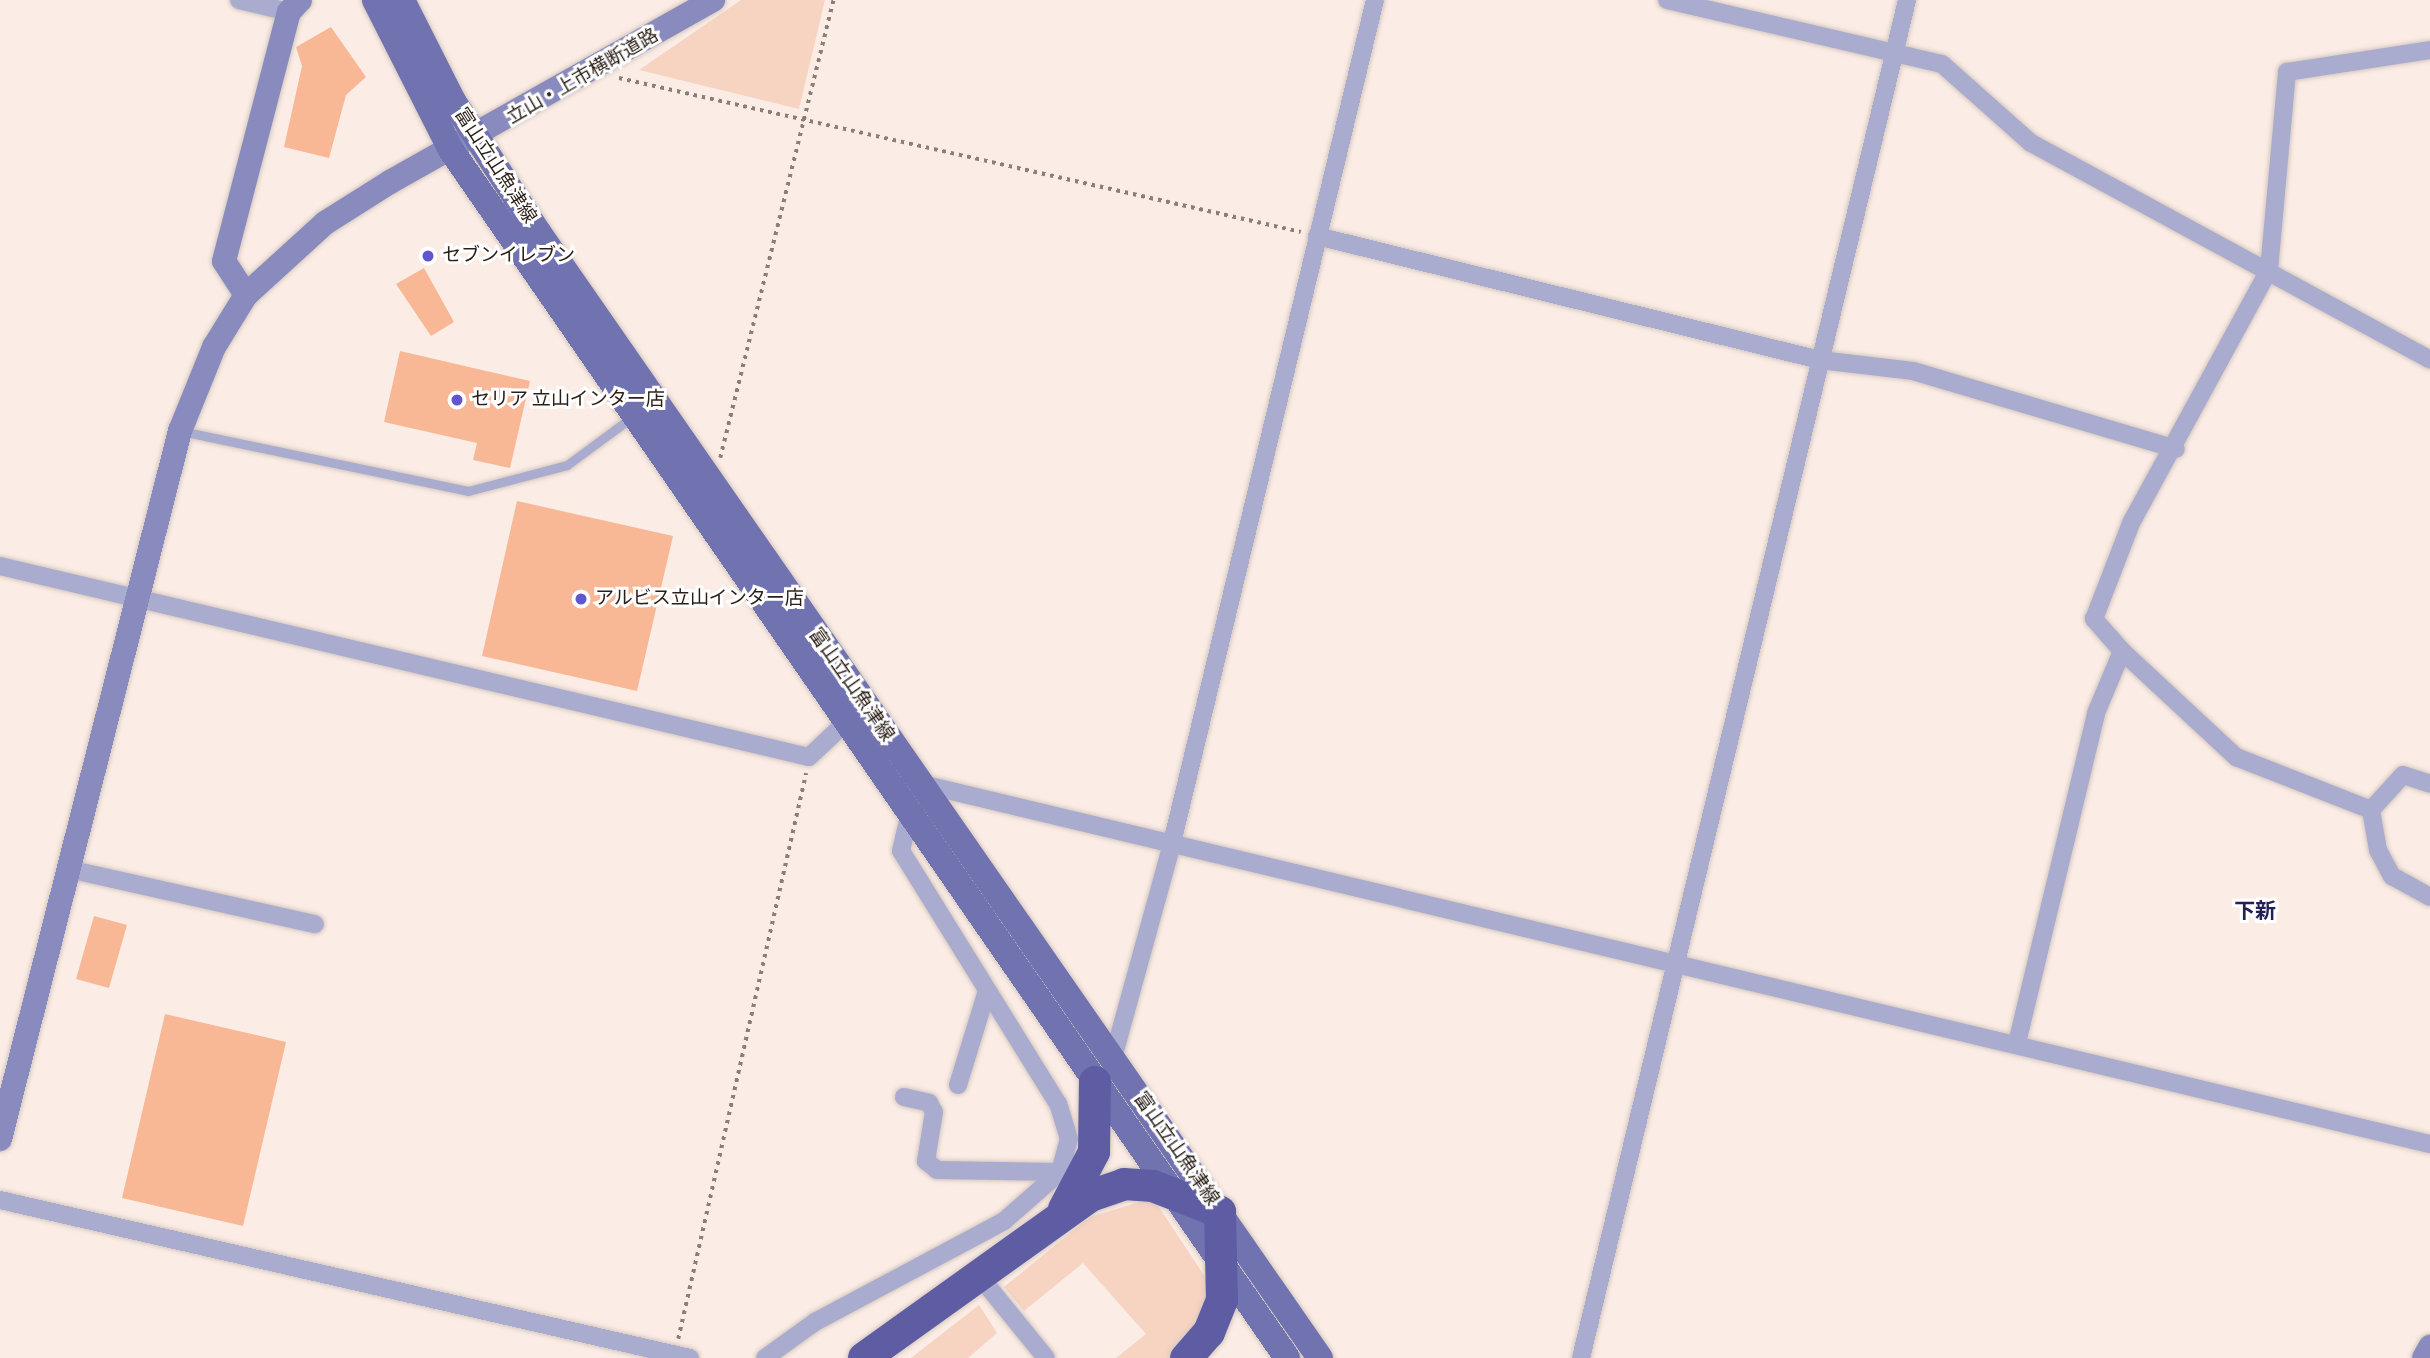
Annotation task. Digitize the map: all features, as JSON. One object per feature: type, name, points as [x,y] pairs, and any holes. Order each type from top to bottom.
[{"type":"highway","points":[[1057,1218],[1088,1171],[1104,1070]]},
{"type":"highway","points":[[864,1358],[981,1278],[1057,1218],[1124,1184],[1171,1192],[1220,1212],[1221,1265],[1217,1317],[1186,1358]]},
{"type":"main road","name":"富山立山魚津線","points":[[375,0],[451,150],[844,724],[1104,1070],[1220,1212],[1320,1358]]},
{"type":"main road","name":"富山立山魚津線","points":[[402,0],[476,138],[710,482],[922,783],[1104,1070],[1171,1192],[1287,1358]]},
{"type":"street","points":[[239,0],[283,5],[224,261],[246,295]]},
{"type":"street","name":"立山・上市横断道路","points":[[0,1139],[135,598],[180,431],[214,347],[246,295],[325,223],[593,72],[713,0]]},
{"type":"street","points":[[1104,1070],[1171,848],[1375,0]]},
{"type":"street","points":[[1667,0],[1895,50],[1942,64],[2031,143],[2269,270],[2430,360]]},
{"type":"street","points":[[1581,1358],[1907,0]]},
{"type":"street","points":[[2371,810],[2236,757],[2122,651],[2094,619],[2131,523],[2176,449],[2269,270],[2287,72],[2430,50]]},
{"type":"street","points":[[1317,236],[1820,360],[1913,372],[2176,449]]},
{"type":"street","points":[[0,566],[809,757],[844,724]]},
{"type":"street","points":[[2017,1043],[2096,713],[2122,651]]},
{"type":"street","points":[[2371,810],[2403,775],[2430,784]]},
{"type":"street","points":[[922,783],[1171,848],[2017,1043],[2430,1144]]},
{"type":"street","points":[[2371,810],[2378,850],[2392,876],[2430,897]]},
{"type":"street","points":[[765,1358],[815,1322],[1003,1221],[1060,1172],[1069,1139],[1058,1104],[986,994],[901,851],[909,813]]},
{"type":"street","points":[[68,869],[315,924]]},
{"type":"street","points":[[958,1085],[986,994]]},
{"type":"street","points":[[904,1097],[929,1103],[934,1112],[926,1161],[937,1170],[1060,1172]]},
{"type":"street","points":[[0,1200],[682,1356]]},
{"type":"street","points":[[981,1278],[1046,1358]]},
{"type":"street","points":[[2424,1358],[2430,1347]]},
{"type":"lane","points":[[180,431],[468,491],[567,465],[634,415]]},
{"type":"path","points":[[710,482],[833,0]]},
{"type":"path","points":[[593,72],[804,116],[1317,236]]},
{"type":"path","points":[[682,1356],[809,757]]},
{"type":"shaded area","points":[[741,0],[825,0],[799,109],[639,70]]},
{"type":"shaded area","points":[[1153,1198],[1209,1283],[1210,1318],[1178,1358],[1116,1358],[1146,1334],[1083,1263],[1024,1311],[1004,1287],[1090,1217]]},
{"type":"shaded area","points":[[979,1305],[997,1333],[968,1358],[911,1358]]},
{"type":"building","points":[[331,27],[366,77],[346,95],[329,158],[284,147],[302,66],[296,47]]},
{"type":"building","points":[[424,268],[454,322],[431,336],[396,284]]},
{"type":"building","points":[[400,351],[530,381],[510,468],[473,460],[477,443],[384,422]]},
{"type":"building","points":[[517,501],[673,536],[637,691],[482,656]]},
{"type":"building","points":[[94,916],[127,925],[109,988],[76,979]]},
{"type":"building","points":[[165,1014],[286,1042],[243,1226],[122,1198]]},
{"type":"place","name":"セブンイレブン","points":[[428,256]]},
{"type":"place","name":"セリア 立山インター店","points":[[457,400]]},
{"type":"place","name":"アルビス立山インター店","points":[[581,599]]},
{"type":"district","name":"下新","points":[[2255,911]]}]
